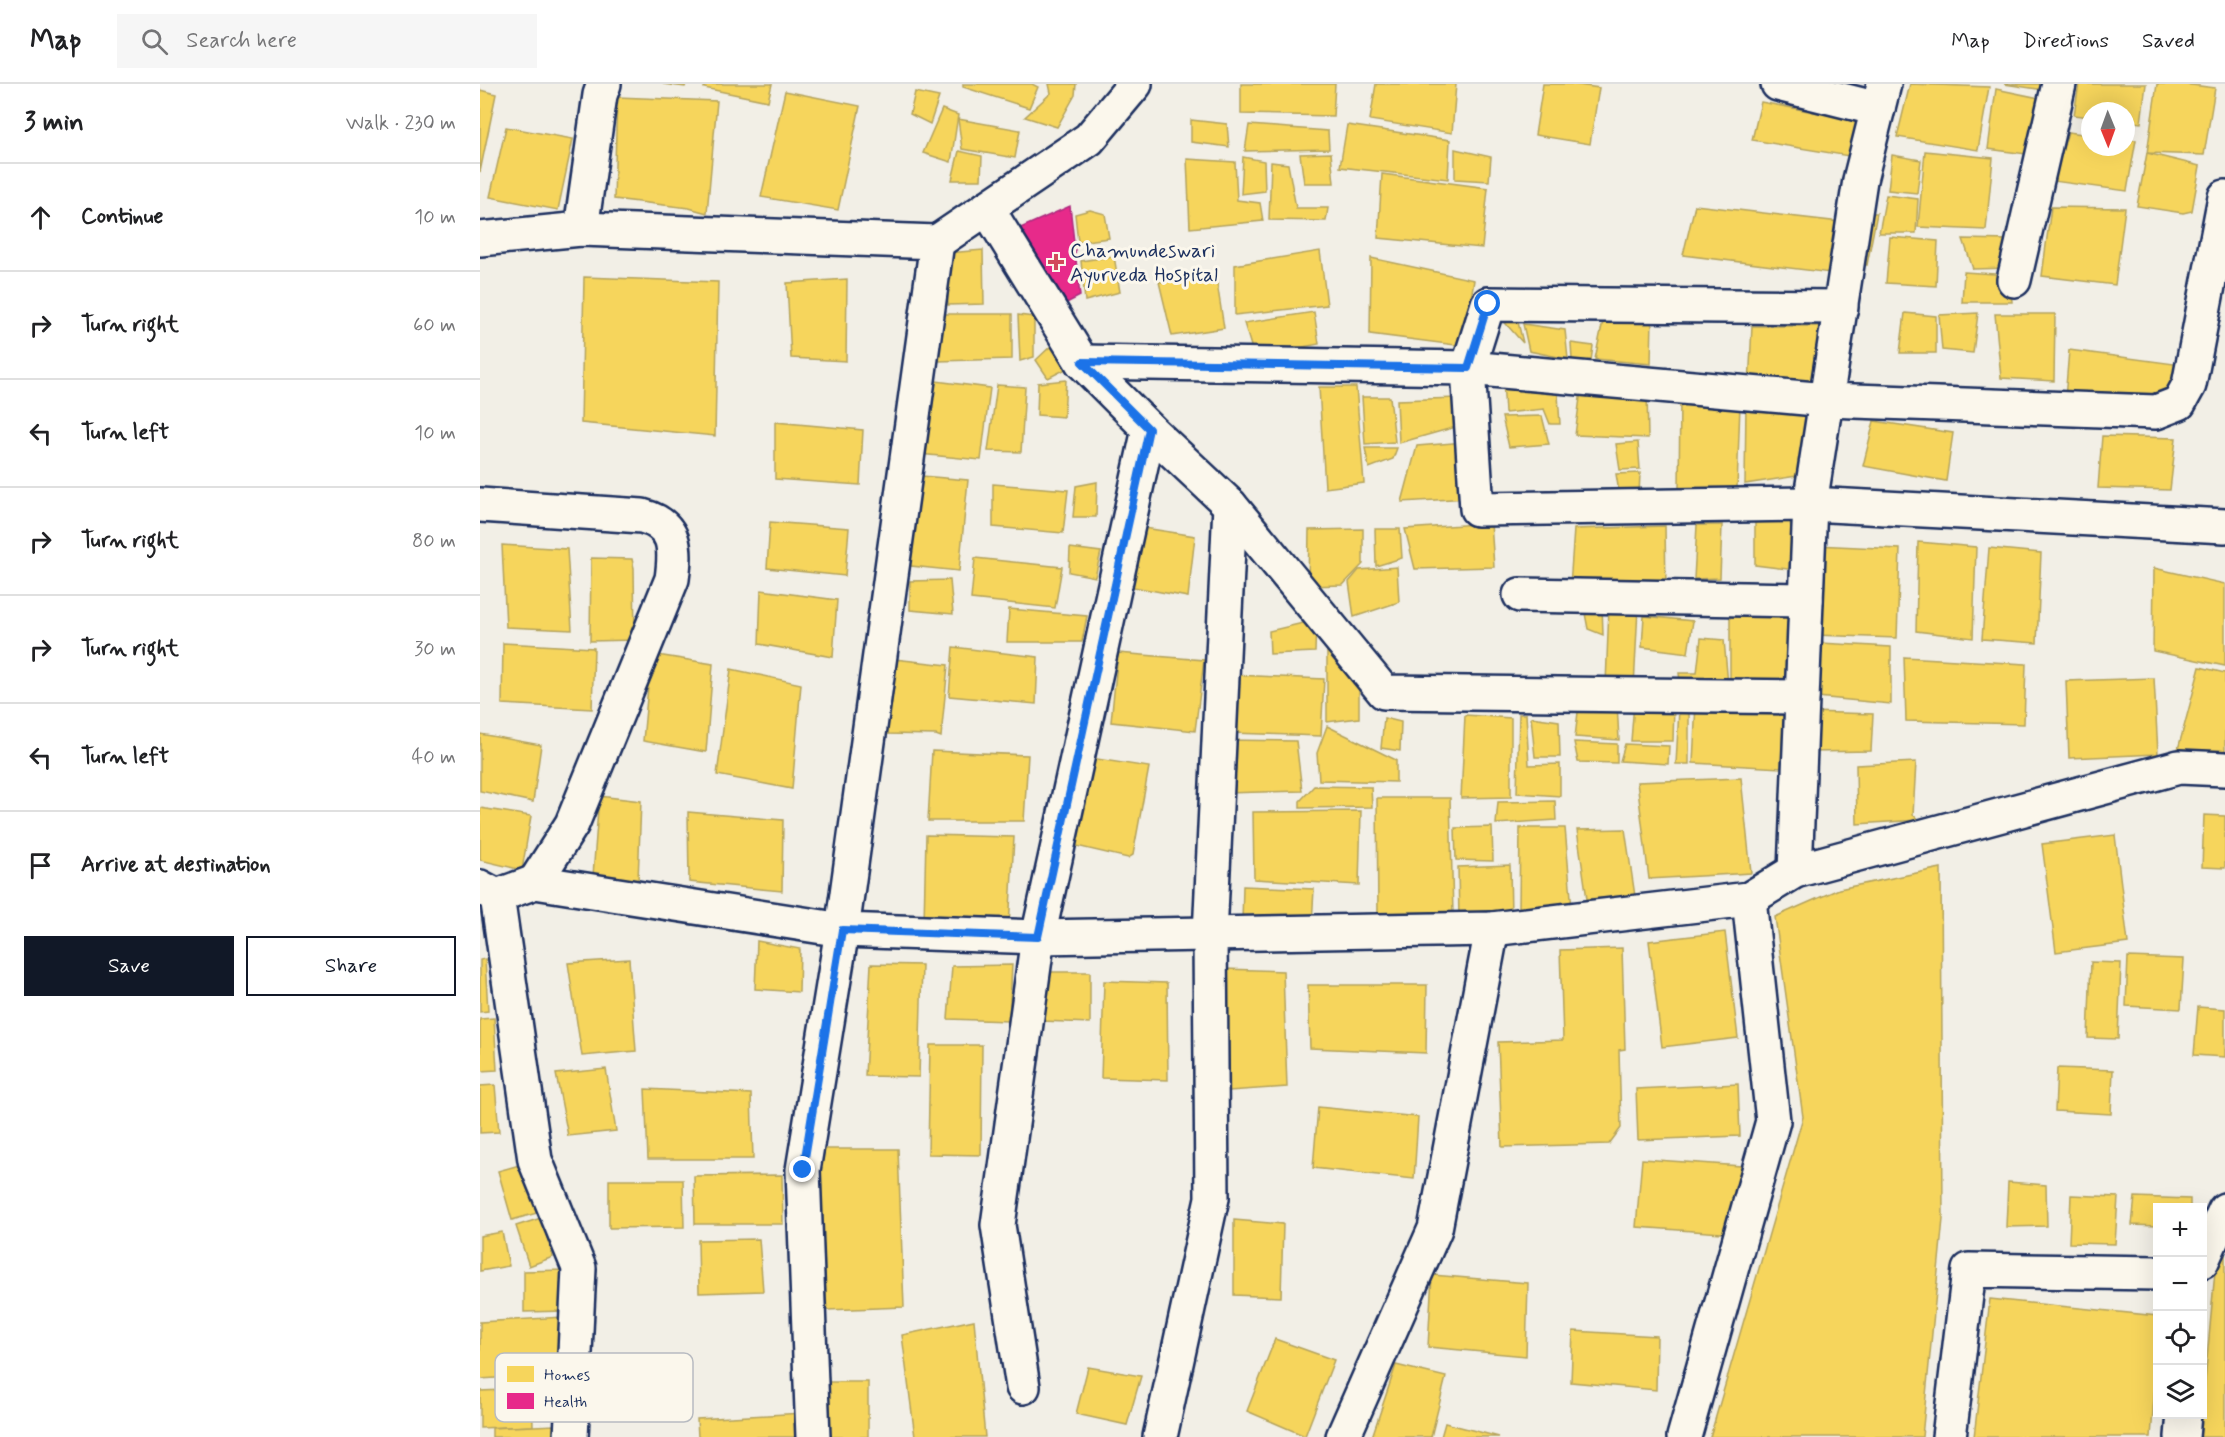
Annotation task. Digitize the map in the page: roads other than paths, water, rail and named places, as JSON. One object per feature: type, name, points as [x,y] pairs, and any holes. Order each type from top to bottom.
[{"type":"street","points":[[581,229],[600,95],[604,84]]},
{"type":"street","points":[[480,239],[581,229],[937,242],[1089,139],[1135,84]]},
{"type":"street","points":[[1778,84],[1881,97],[1860,180],[1810,504],[1795,871]]},
{"type":"street","points":[[2014,280],[2059,84]]},
{"type":"street","points":[[1082,362],[1468,368],[1827,400],[2156,412],[2179,403],[2189,385],[2225,197]]},
{"type":"street","points":[[987,208],[1082,362],[1230,505],[1384,692],[1802,697]]},
{"type":"street","points":[[813,1437],[803,1170],[842,930],[937,242]]},
{"type":"street","points":[[1840,307],[1488,304],[1468,368],[1477,509],[1810,504],[2225,526]]},
{"type":"street","points":[[1023,1387],[998,1225],[1038,937],[1149,429]]},
{"type":"street","points":[[1160,1437],[1212,1198],[1210,935],[1230,505]]},
{"type":"street","points":[[480,506],[642,516],[662,524],[670,534],[674,545],[672,579],[572,824],[535,882]]},
{"type":"street","points":[[1520,595],[1806,600]]},
{"type":"street","points":[[575,1353],[579,1268],[534,1160],[489,892],[535,882],[842,930],[1038,937],[1492,929],[1749,899],[1795,871],[2179,767],[2225,769]]},
{"type":"street","points":[[1684,1437],[1773,1121],[1749,899]]},
{"type":"street","points":[[1343,1437],[1435,1229],[1492,929]]},
{"type":"street","points":[[2204,1257],[2225,1210]]},
{"type":"street","points":[[1949,1437],[1969,1270],[2153,1273]]},
{"type":"street","points":[[2182,1437],[2184,1419]]},
{"type":"street","points":[[571,1437],[572,1422]]},
{"type":"place","name":"Chamundeswari Ayurveda Hospital","points":[[1056,262]]}]
